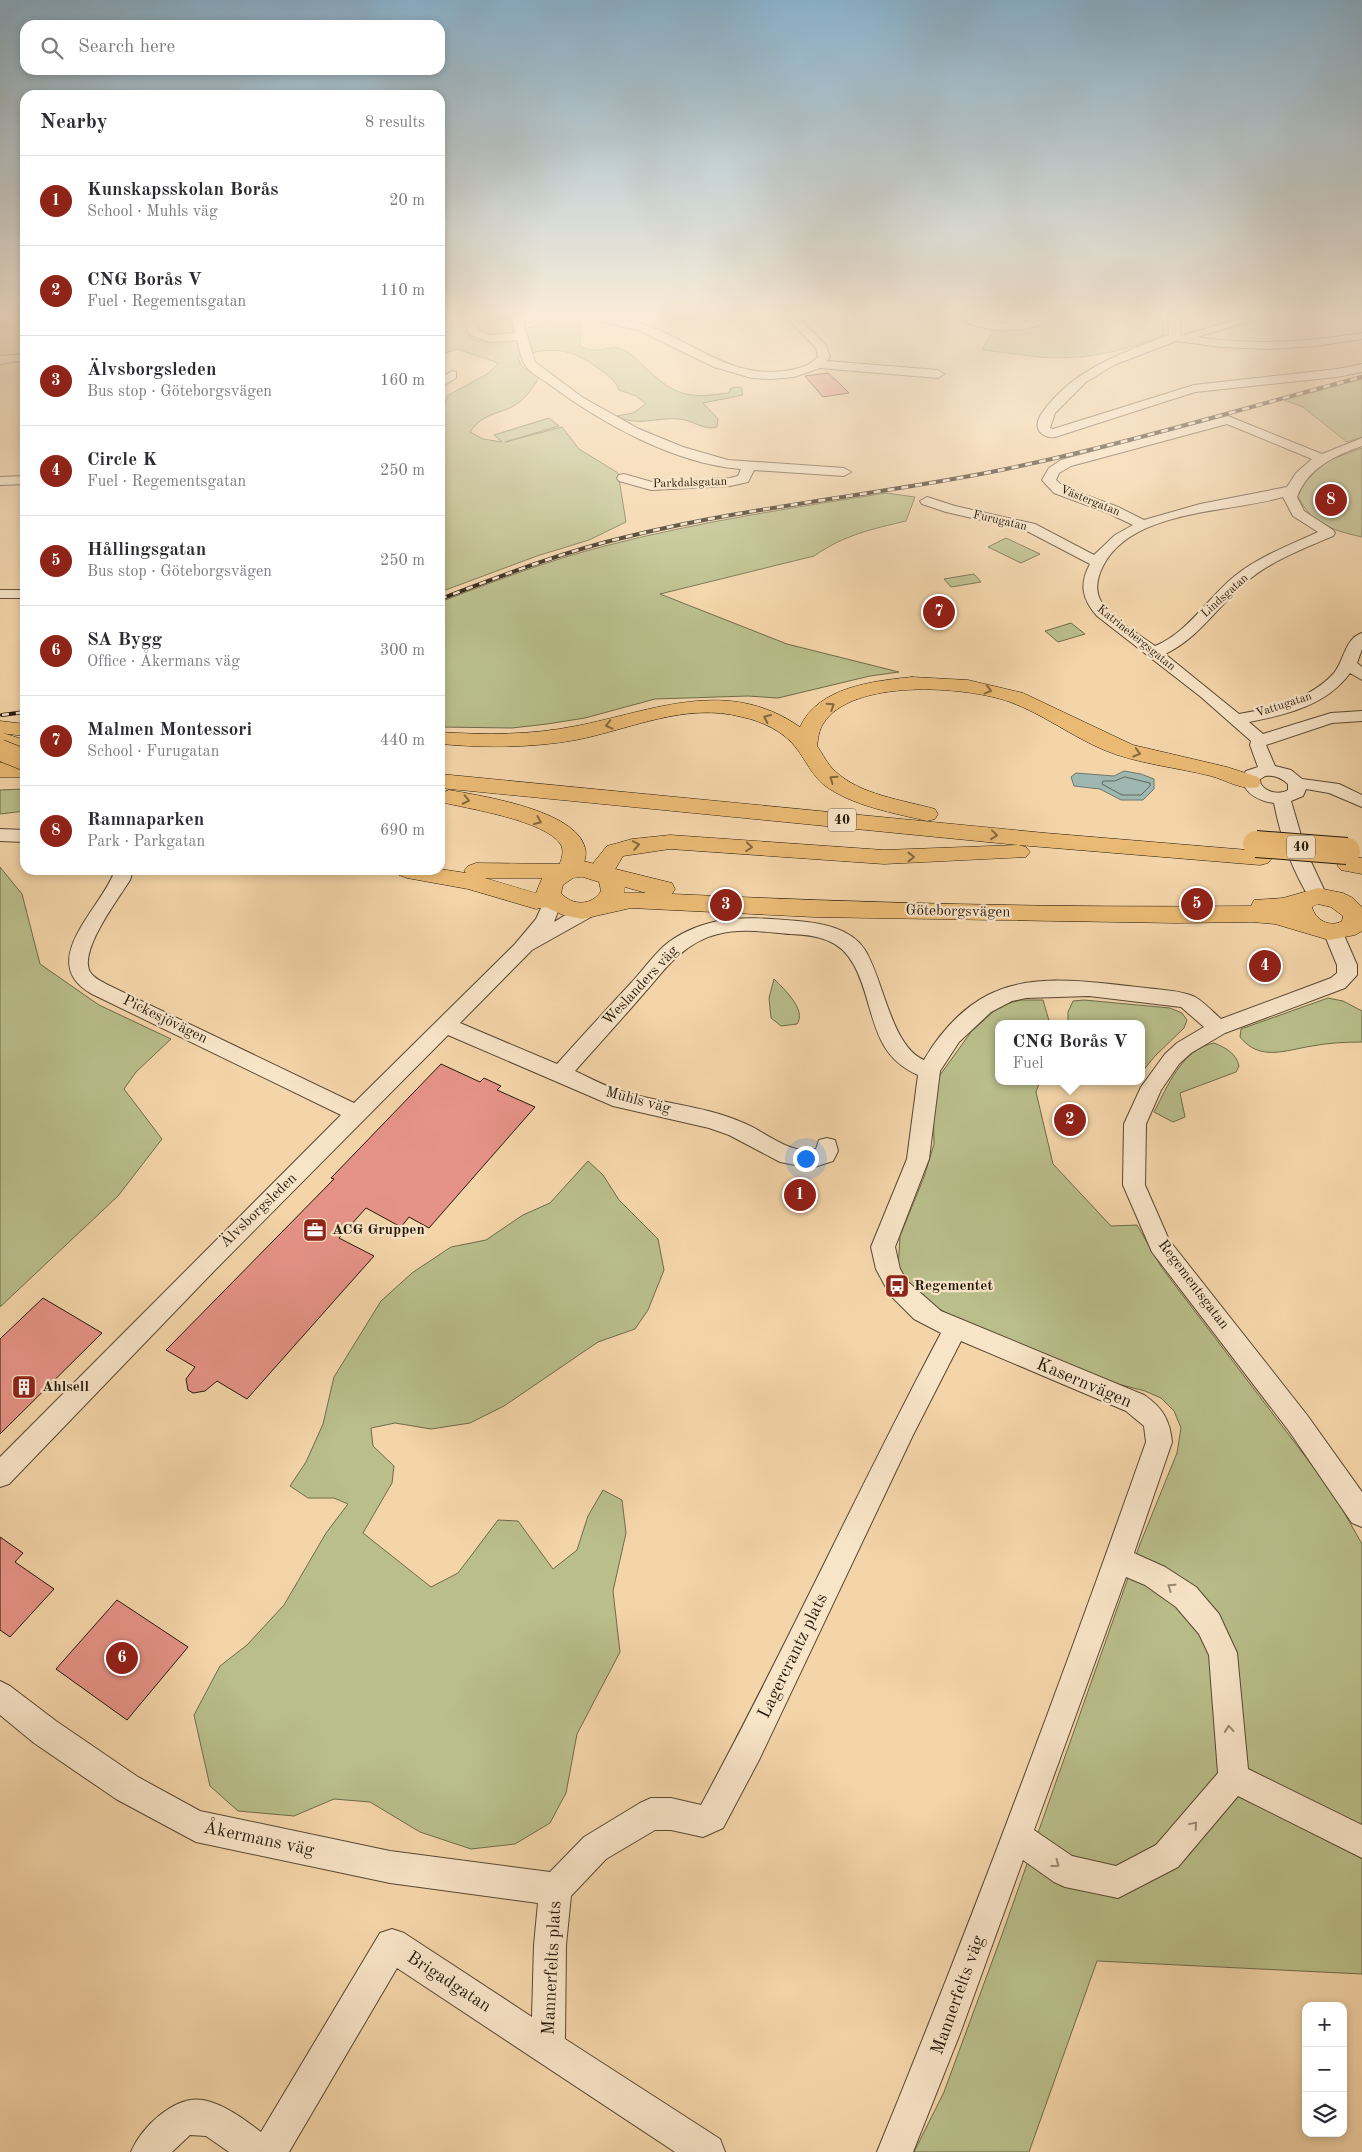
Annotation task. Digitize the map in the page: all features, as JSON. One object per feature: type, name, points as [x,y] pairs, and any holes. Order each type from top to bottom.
[{"type":"main road","points":[[806,746],[808,734],[816,718],[844,699],[891,685],[943,683],[980,688],[1016,697],[1047,711],[1088,734],[1125,750],[1216,769],[1250,782]]},
{"type":"main road","points":[[445,738],[502,740],[540,738],[608,725],[670,708],[704,705],[736,708],[761,715],[790,731],[806,746],[812,760],[835,782],[868,796],[927,814]]},
{"type":"main road","points":[[1,742],[20,732]]},
{"type":"main road","points":[[1,742],[20,747]]},
{"type":"main road","points":[[1,742],[20,752]]},
{"type":"main road","points":[[1,742],[20,756]]},
{"type":"main road","name":"40","points":[[445,766],[927,814],[1253,853]]},
{"type":"main road","points":[[0,770],[20,770]]},
{"type":"main road","name":"40","points":[[445,781],[1044,840],[1355,858]]},
{"type":"main road","points":[[445,796],[505,810],[556,830],[566,837],[573,848],[574,861],[550,886],[552,900]]},
{"type":"main road","points":[[596,907],[610,898],[613,891],[612,883],[603,874],[610,855],[620,849],[670,842],[884,857],[1037,851],[1253,853]]},
{"type":"main road","name":"Göteborgsvägen","points":[[445,867],[536,901],[552,900],[571,910],[631,900],[806,909],[1176,915],[1252,914],[1275,916],[1323,929]]},
{"type":"main road","name":"Göteborgsvägen","points":[[445,873],[527,878],[583,869],[676,890],[798,897],[1272,906],[1292,904],[1312,898]]},
{"type":"main road","points":[[1312,898],[1338,900],[1357,911],[1352,926],[1323,929],[1300,913],[1300,906],[1312,898]]},
{"type":"street","points":[[607,416],[678,450],[727,464],[844,472]]},
{"type":"street","points":[[1047,416],[1044,420],[1044,429],[1051,434],[1107,416]]},
{"type":"street","name":"Västergatan","points":[[1144,525],[1113,510],[1059,490],[1049,480],[1054,471],[1066,463],[1228,420],[1322,458]]},
{"type":"street","points":[[1292,490],[1306,470],[1322,458],[1362,442]]},
{"type":"street","name":"Parkdalsgatan","points":[[624,478],[651,486],[730,482],[743,479],[749,466]]},
{"type":"street","points":[[0,481],[20,480]]},
{"type":"street","name":"Katrinebergsgatan","points":[[1260,740],[1095,606],[1089,592],[1089,584],[1097,562],[1114,541],[1144,525],[1173,515],[1277,495],[1292,490]]},
{"type":"street","name":"Lindsgatan","points":[[1153,653],[1171,645],[1242,578],[1276,557],[1328,533],[1298,513],[1290,497],[1292,490]]},
{"type":"street","name":"Furugatan","points":[[927,501],[951,510],[1030,527],[1097,562]]},
{"type":"street","points":[[0,594],[20,594]]},
{"type":"street","name":"Vattugatan","points":[[1236,719],[1273,711],[1318,694],[1331,686],[1349,664],[1352,653],[1362,638]]},
{"type":"street","points":[[1349,664],[1362,675]]},
{"type":"street","name":"Vattugatan","points":[[1260,740],[1330,718],[1362,716]]},
{"type":"street","points":[[1260,740],[1258,745],[1268,770]]},
{"type":"street","points":[[1297,783],[1296,793],[1282,798],[1260,793],[1250,782],[1254,773],[1268,770],[1285,774],[1297,783],[1333,788],[1362,802]]},
{"type":"street","points":[[1282,798],[1312,898]]},
{"type":"street","points":[[0,835],[20,836]]},
{"type":"street","name":"Pickesjövägen","points":[[122,875],[80,946],[76,962],[81,976],[119,998],[358,1114]]},
{"type":"street","name":"Älvsborgsleden","points":[[0,1475],[206,1264],[522,949],[544,920],[552,900]]},
{"type":"street","name":"Älvsborgsleden","points":[[522,949],[596,907]]},
{"type":"street","name":"Weslanders väg","points":[[559,1075],[670,951],[691,936],[715,927],[742,924],[812,930],[832,934],[848,943],[862,960],[879,1011],[894,1046],[916,1068],[929,1071]]},
{"type":"street","name":"Regementsgatan","points":[[1323,929],[1347,964],[1347,975],[1338,984],[1218,1028],[1184,1048],[1172,1059],[1152,1087],[1135,1124],[1134,1185],[1160,1245],[1298,1422],[1362,1514]]},
{"type":"street","name":"Kasernvägen","points":[[1118,1560],[1159,1442],[1158,1426],[1151,1414],[1134,1403],[932,1318],[905,1296],[897,1286],[884,1256],[884,1247],[889,1231],[914,1175],[918,1159],[929,1071],[935,1058],[951,1035],[980,1010],[1006,995],[1057,988],[1172,998],[1188,1002],[1218,1028]]},
{"type":"street","name":"Muhls väg","points":[[445,1025],[621,1100],[711,1120],[738,1129],[788,1156],[802,1160],[825,1155],[827,1146]]},
{"type":"street","name":"Lagercrantz plats","points":[[556,1889],[596,1848],[651,1814],[670,1814],[696,1821],[703,1821],[712,1817],[748,1749],[922,1390],[955,1329]]},
{"type":"street","points":[[1016,1836],[1065,1871],[1118,1882],[1167,1856],[1234,1778],[1223,1653],[1209,1624],[1186,1597],[1155,1576],[1118,1560]]},
{"type":"street","name":"Mannerfelts väg","points":[[895,2152],[917,2104],[1118,1560]]},
{"type":"street","name":"Åkermans väg","points":[[0,1696],[45,1732],[127,1788],[196,1826],[390,1867],[556,1889]]},
{"type":"street","points":[[1234,1778],[1362,1842]]},
{"type":"street","name":"Mannerfelts plats","points":[[548,2048],[550,1945],[556,1889]]},
{"type":"street","name":"Brigadgatan","points":[[269,2152],[392,1945],[707,2152]]},
{"type":"street","points":[[149,2152],[170,2128],[190,2118],[203,2117],[215,2120],[258,2152]]},
{"type":"green space","points":[[445,416],[487,416],[470,432],[483,439],[502,442],[494,435],[549,418],[559,426],[505,442],[562,427],[579,449],[618,473],[626,522],[589,540],[537,556],[445,590]]},
{"type":"green space","points":[[618,416],[716,416],[718,419],[717,427],[708,428],[679,419],[632,421]]},
{"type":"green space","points":[[1315,416],[1362,416],[1362,437],[1347,442]]},
{"type":"green space","points":[[1362,448],[1362,537],[1322,524],[1307,511],[1296,492],[1313,470],[1327,461]]},
{"type":"green space","points":[[886,493],[915,497],[906,521],[847,538],[814,556],[660,594],[787,644],[899,672],[870,676],[778,698],[748,696],[655,699],[585,718],[547,724],[512,728],[445,727],[445,600],[543,564],[584,552],[640,537],[745,516]]},
{"type":"green space","points":[[1006,538],[1040,554],[1021,563],[988,547]]},
{"type":"green space","points":[[974,574],[981,582],[951,587],[944,579]]},
{"type":"green space","points":[[1071,623],[1085,634],[1058,642],[1045,631]]},
{"type":"green space","points":[[20,789],[20,812],[0,814],[0,790]]},
{"type":"green space","points":[[0,867],[22,894],[40,964],[99,1005],[171,1039],[136,1072],[124,1089],[162,1139],[118,1196],[0,1307]]},
{"type":"green space","points":[[774,979],[797,1006],[799,1018],[797,1024],[781,1026],[771,1018],[769,998]]},
{"type":"green space","points":[[1328,998],[1343,1001],[1362,1011],[1362,1042],[1343,1042],[1283,1052],[1265,1052],[1256,1050],[1240,1037],[1241,1029]]},
{"type":"green space","points":[[1021,1000],[1043,1000],[1049,1020],[995,1020],[995,1085],[1039,1085],[1036,1092],[1053,1164],[1111,1226],[1137,1225],[1162,1268],[1333,1493],[1362,1544],[1362,1974],[1097,1961],[1029,2152],[914,2152],[944,2092],[1003,1932],[1140,1544],[1177,1453],[1181,1428],[1174,1411],[1161,1398],[1145,1391],[1114,1383],[953,1317],[916,1295],[898,1270],[900,1236],[924,1177],[934,1144],[933,1094],[940,1075],[971,1032],[994,1011],[1006,1004]]},
{"type":"green space","points":[[1084,1000],[1170,1008],[1182,1013],[1187,1020],[1184,1028],[1145,1068],[1145,1020],[1068,1020],[1068,1012],[1073,1001]]},
{"type":"green space","points":[[1214,1043],[1233,1054],[1239,1066],[1236,1072],[1180,1093],[1185,1117],[1173,1122],[1154,1112],[1170,1081],[1184,1061],[1203,1047]]},
{"type":"green space","points":[[588,1161],[603,1175],[619,1200],[658,1239],[664,1270],[648,1310],[635,1329],[598,1342],[504,1406],[470,1423],[431,1429],[395,1423],[371,1428],[373,1446],[394,1466],[392,1483],[363,1533],[431,1587],[458,1573],[498,1520],[518,1521],[553,1569],[577,1550],[588,1516],[603,1490],[622,1500],[626,1533],[613,1591],[620,1652],[577,1734],[566,1793],[550,1823],[515,1844],[471,1849],[420,1832],[370,1802],[334,1799],[294,1816],[238,1811],[210,1786],[194,1715],[220,1666],[247,1645],[284,1605],[326,1533],[348,1504],[334,1498],[308,1498],[290,1486],[306,1462],[323,1424],[334,1377],[381,1301],[412,1273],[451,1247],[486,1240],[523,1215],[550,1203]]},
{"type":"water","points":[[1124,771],[1154,779],[1154,789],[1143,800],[1121,800],[1100,789],[1074,786],[1071,777],[1076,773],[1114,776]]},
{"type":"building","name":"ACG Gruppen","points":[[441,1064],[480,1082],[484,1078],[501,1086],[497,1090],[535,1107],[429,1228],[409,1217],[401,1227],[366,1208],[339,1238],[374,1256],[247,1399],[217,1381],[205,1391],[193,1393],[188,1390],[186,1379],[195,1367],[166,1350],[334,1179],[331,1178]]},
{"type":"building","name":"Ahlsell","points":[[43,1298],[102,1333],[0,1434],[0,1339]]},
{"type":"building","points":[[0,1537],[23,1553],[15,1562],[54,1589],[10,1637],[0,1630]]},
{"type":"building","points":[[117,1600],[188,1647],[127,1720],[56,1669]]},
{"type":"railway","points":[[445,597],[555,557],[626,537],[720,517],[1006,469],[1216,416]]},
{"type":"railway","points":[[2,715],[20,713]]},
{"type":"place","name":"Ramnaparken","points":[[1331,500]]},
{"type":"place","name":"Malmen Montessori","points":[[939,612]]},
{"type":"place","name":"Hållingsgatan","points":[[1197,904]]},
{"type":"place","name":"Älvsborgsleden","points":[[726,905]]},
{"type":"place","name":"Circle K","points":[[1265,966]]},
{"type":"place","name":"CNG Borås V","points":[[1070,1120]]},
{"type":"place","name":"Kunskapsskolan Borås","points":[[800,1195]]},
{"type":"place","name":"ACG Gruppen","points":[[315,1230]]},
{"type":"place","name":"Regementet","points":[[897,1286]]},
{"type":"place","name":"Ahlsell","points":[[24,1387]]},
{"type":"place","name":"SA Bygg","points":[[122,1658]]}]
